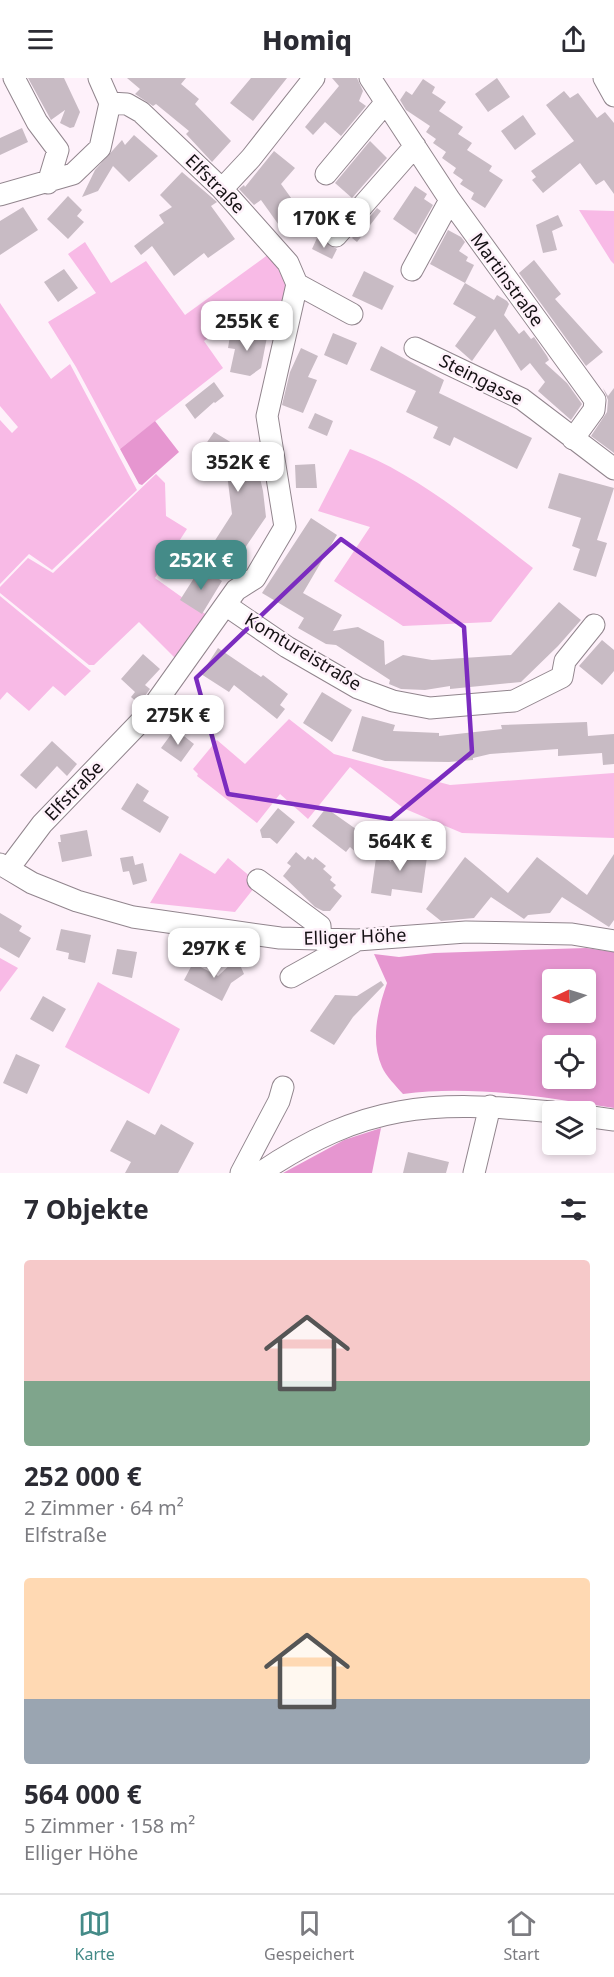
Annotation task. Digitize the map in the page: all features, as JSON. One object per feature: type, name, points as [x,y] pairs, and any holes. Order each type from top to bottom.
[{"type":"street","points":[[14,78],[37,122],[58,150],[48,183]]},
{"type":"street","points":[[0,195],[73,174],[100,148],[110,103],[99,78]]},
{"type":"street","points":[[222,189],[251,158],[314,78]]},
{"type":"street","name":"Martinstraße","points":[[370,78],[450,201],[595,400],[594,410],[573,439]]},
{"type":"street","points":[[604,78],[614,96]]},
{"type":"street","points":[[326,174],[386,102]]},
{"type":"street","name":"Elfstraße","points":[[5,866],[42,824],[147,716],[227,606],[236,590],[255,578],[285,527],[267,416],[297,284],[288,263],[222,189],[141,112],[127,104],[110,103]]},
{"type":"street","points":[[336,236],[416,146]]},
{"type":"street","points":[[412,270],[450,201]]},
{"type":"street","points":[[297,284],[352,314]]},
{"type":"street","name":"Steingasse","points":[[415,348],[522,399],[573,439]]},
{"type":"street","points":[[573,439],[614,469]]},
{"type":"street","name":"Komtureistraße","points":[[227,606],[287,647],[348,682],[393,701],[430,708],[514,700],[562,677],[565,661],[594,625]]},
{"type":"street","name":"Elliger Höhe","points":[[5,866],[32,883],[133,917],[280,938],[357,940],[466,932],[572,934],[614,941]]},
{"type":"street","points":[[258,880],[320,926],[321,940]]},
{"type":"street","points":[[291,977],[357,940]]},
{"type":"street","points":[[242,1173],[284,1088]]},
{"type":"street","points":[[260,1173],[295,1150],[341,1127],[389,1113],[429,1106],[490,1106],[542,1111]]},
{"type":"street","points":[[474,1173],[490,1106]]},
{"type":"street","points":[[596,1118],[614,1120]]},
{"type":"highlighted area","points":[[341,539],[464,627],[472,752],[391,819],[228,794],[196,678]]},
{"type":"shaded area","points":[[579,210],[614,211],[614,264],[611,261]]},
{"type":"shaded area","points":[[85,242],[111,283],[146,261],[185,315],[269,254],[286,288],[288,296],[286,312],[234,319],[204,341],[223,368],[120,449],[76,367],[48,322],[96,293],[68,254]]},
{"type":"shaded area","points":[[0,303],[51,379],[70,364],[137,490],[52,570],[29,554],[0,584],[0,420],[12,433],[18,427],[0,406]]},
{"type":"shaded area","points":[[155,421],[179,452],[142,485],[139,484],[120,449]]},
{"type":"shaded area","points":[[350,449],[398,471],[421,485],[533,568],[491,622],[403,626],[334,581],[370,527],[318,511]]},
{"type":"shaded area","points":[[156,474],[165,483],[166,516],[187,529],[155,578],[211,618],[180,663],[139,622],[94,665],[89,665],[0,593],[0,587],[28,558],[53,573]]},
{"type":"shaded area","points":[[0,596],[91,671],[65,696],[53,686],[29,711],[7,692],[0,700]]},
{"type":"shaded area","points":[[289,719],[334,754],[450,785],[614,773],[614,838],[462,833],[403,808],[350,767],[308,819],[280,794],[257,823],[197,776],[198,774],[193,769],[217,740],[245,764]]},
{"type":"shaded area","points":[[180,853],[215,874],[228,858],[258,883],[235,912],[150,903]]},
{"type":"shaded area","points":[[586,948],[614,952],[614,1108],[596,1105],[596,1101],[568,1101],[509,1093],[456,1091],[403,1094],[382,1067],[376,1046],[377,1025],[387,983],[374,954],[399,957],[434,953]]},
{"type":"shaded area","points":[[0,958],[18,968],[0,992]]},
{"type":"shaded area","points":[[98,982],[180,1029],[149,1094],[65,1047]]},
{"type":"shaded area","points":[[381,1128],[372,1173],[283,1173],[344,1140]]},
{"type":"building","points":[[28,78],[64,78],[80,112],[74,127],[70,128],[60,123],[65,110],[51,120]]},
{"type":"building","points":[[127,78],[186,78],[181,84],[199,99],[195,104],[231,141],[212,162],[186,134],[189,131],[156,104],[153,106],[135,94],[140,89]]},
{"type":"building","points":[[251,78],[287,78],[253,121],[230,103]]},
{"type":"building","points":[[332,78],[357,78],[363,91],[359,101],[366,106],[341,136],[325,122],[313,135],[305,127],[339,86]]},
{"type":"building","points":[[497,78],[510,97],[488,112],[475,94]]},
{"type":"building","points":[[423,79],[435,87],[432,93],[446,102],[439,111],[463,127],[458,134],[472,143],[467,150],[492,166],[489,171],[503,180],[485,208],[471,199],[474,193],[460,184],[463,180],[453,173],[456,168],[442,158],[446,152],[433,143],[436,139],[426,132],[430,126],[406,110],[400,100],[406,91],[412,95]]},
{"type":"building","points":[[564,91],[570,98],[578,93],[597,118],[605,112],[614,123],[614,194],[604,180],[596,185],[580,163],[543,193],[532,180],[536,177],[531,171],[574,141],[546,105]]},
{"type":"building","points":[[523,115],[536,134],[515,150],[501,131]]},
{"type":"building","points":[[22,128],[28,142],[0,155],[0,138]]},
{"type":"building","points":[[134,135],[158,156],[129,182],[113,166],[98,191],[82,197],[95,170],[122,140],[125,145]]},
{"type":"building","points":[[370,141],[387,158],[352,198],[335,183]]},
{"type":"building","points":[[274,151],[295,168],[281,184],[307,220],[286,235],[261,200],[254,205],[239,189],[244,185],[245,187]]},
{"type":"building","points":[[182,172],[217,202],[211,206],[235,239],[208,258],[204,253],[174,276],[152,246],[141,255],[134,246],[164,223],[159,215],[172,207],[160,195]]},
{"type":"building","points":[[415,186],[427,194],[424,199],[433,205],[416,235],[393,219]]},
{"type":"building","points":[[68,196],[82,210],[77,216],[84,222],[68,239],[47,219]]},
{"type":"building","points":[[23,207],[38,230],[0,255],[0,221]]},
{"type":"building","points":[[377,208],[381,211],[357,242],[352,238]]},
{"type":"building","points":[[558,215],[563,226],[552,231],[557,250],[543,253],[536,225]]},
{"type":"building","points":[[448,230],[465,242],[459,251],[468,257],[466,261],[474,265],[465,283],[430,264]]},
{"type":"building","points":[[317,238],[337,249],[332,259],[312,249]]},
{"type":"building","points":[[534,260],[561,294],[555,299],[603,352],[586,366],[519,273]]},
{"type":"building","points":[[64,269],[78,288],[58,302],[44,282]]},
{"type":"building","points":[[364,271],[394,286],[382,310],[352,296]]},
{"type":"building","points":[[465,283],[494,300],[497,295],[507,301],[509,304],[504,315],[519,334],[524,330],[531,339],[534,337],[549,360],[545,363],[567,383],[582,404],[571,420],[538,391],[545,382],[530,363],[521,371],[495,329],[472,361],[455,346],[476,317],[453,304]]},
{"type":"building","points":[[231,330],[267,337],[261,368],[250,376],[230,372],[235,349],[228,348]]},
{"type":"building","points":[[333,333],[357,343],[347,365],[324,355]]},
{"type":"building","points":[[381,346],[444,380],[439,393],[532,438],[517,469],[454,437],[450,446],[433,438],[438,427],[406,412],[416,391],[370,370]]},
{"type":"building","points":[[301,348],[318,356],[308,377],[317,380],[303,413],[282,405],[290,372]]},
{"type":"building","points":[[214,382],[224,396],[195,419],[185,405]]},
{"type":"building","points":[[603,388],[608,396],[614,388],[614,453],[591,436],[607,412],[608,400]]},
{"type":"building","points":[[315,413],[333,421],[327,436],[308,428]]},
{"type":"building","points":[[214,432],[255,457],[263,491],[266,517],[238,558],[214,542],[232,514],[227,474],[199,454]]},
{"type":"building","points":[[315,464],[317,488],[296,488],[295,465]]},
{"type":"building","points":[[559,473],[614,488],[597,540],[607,543],[596,577],[573,570],[580,549],[572,546],[581,518],[548,508]]},
{"type":"building","points":[[311,518],[337,535],[303,593],[342,615],[333,631],[358,627],[384,641],[385,665],[403,655],[432,660],[511,655],[559,602],[581,620],[521,682],[450,689],[450,686],[425,690],[401,689],[389,684],[390,680],[336,645],[326,644],[298,628],[304,618],[262,593]]},
{"type":"building","points":[[201,567],[222,581],[202,614],[180,600]]},
{"type":"building","points":[[602,640],[614,650],[614,671],[602,685],[579,666]]},
{"type":"building","points":[[218,648],[261,677],[263,675],[288,694],[280,705],[285,709],[277,719],[234,685],[229,692],[201,674]]},
{"type":"building","points":[[143,654],[160,669],[145,685],[150,689],[139,704],[131,697],[135,692],[121,679]]},
{"type":"building","points":[[322,692],[352,710],[332,742],[303,723]]},
{"type":"building","points":[[362,716],[395,725],[393,731],[439,733],[439,736],[502,729],[501,725],[587,722],[588,736],[614,734],[614,764],[603,765],[602,753],[558,756],[558,749],[490,754],[473,758],[473,760],[449,762],[385,761],[352,751]]},
{"type":"building","points":[[175,729],[194,744],[181,762],[161,748]]},
{"type":"building","points":[[52,741],[77,764],[67,776],[57,766],[36,789],[20,775]]},
{"type":"building","points":[[137,783],[149,791],[143,801],[169,817],[160,833],[121,809]]},
{"type":"building","points":[[278,808],[295,822],[277,844],[270,838],[262,838],[260,830]]},
{"type":"building","points":[[326,808],[363,834],[360,838],[367,843],[358,854],[350,847],[346,852],[312,826]]},
{"type":"building","points":[[87,830],[92,856],[62,862],[58,842],[61,842],[60,835]]},
{"type":"building","points":[[408,847],[428,850],[422,893],[392,889],[391,896],[371,893],[377,851],[391,862],[392,851],[407,854]]},
{"type":"building","points":[[296,852],[305,860],[308,856],[313,860],[315,857],[326,866],[323,869],[332,877],[330,880],[336,885],[333,888],[342,896],[330,911],[323,911],[315,907],[283,876],[291,866],[287,863]]},
{"type":"building","points":[[614,854],[614,920],[609,927],[562,897],[550,913],[528,915],[524,919],[491,897],[474,918],[441,921],[426,909],[465,857],[508,893],[537,857],[587,895]]},
{"type":"building","points":[[133,856],[135,865],[143,863],[147,881],[133,885],[129,871],[123,872],[120,858]]},
{"type":"building","points":[[0,913],[22,926],[19,931],[31,938],[19,958],[0,947]]},
{"type":"building","points":[[61,929],[91,935],[85,963],[68,959],[69,953],[56,950]]},
{"type":"building","points":[[117,949],[137,952],[132,978],[112,974]]},
{"type":"building","points":[[237,958],[244,974],[231,983],[222,1001],[184,980],[193,963],[218,976]]},
{"type":"building","points":[[381,981],[384,985],[353,1017],[334,1045],[310,1031],[335,995],[357,996]]},
{"type":"building","points":[[43,996],[66,1009],[53,1032],[30,1019]]},
{"type":"building","points":[[16,1054],[40,1065],[27,1094],[3,1083]]},
{"type":"building","points":[[127,1120],[155,1135],[161,1124],[194,1143],[178,1173],[125,1173],[131,1162],[110,1151]]},
{"type":"building","points":[[408,1152],[449,1162],[446,1173],[403,1173]]}]
